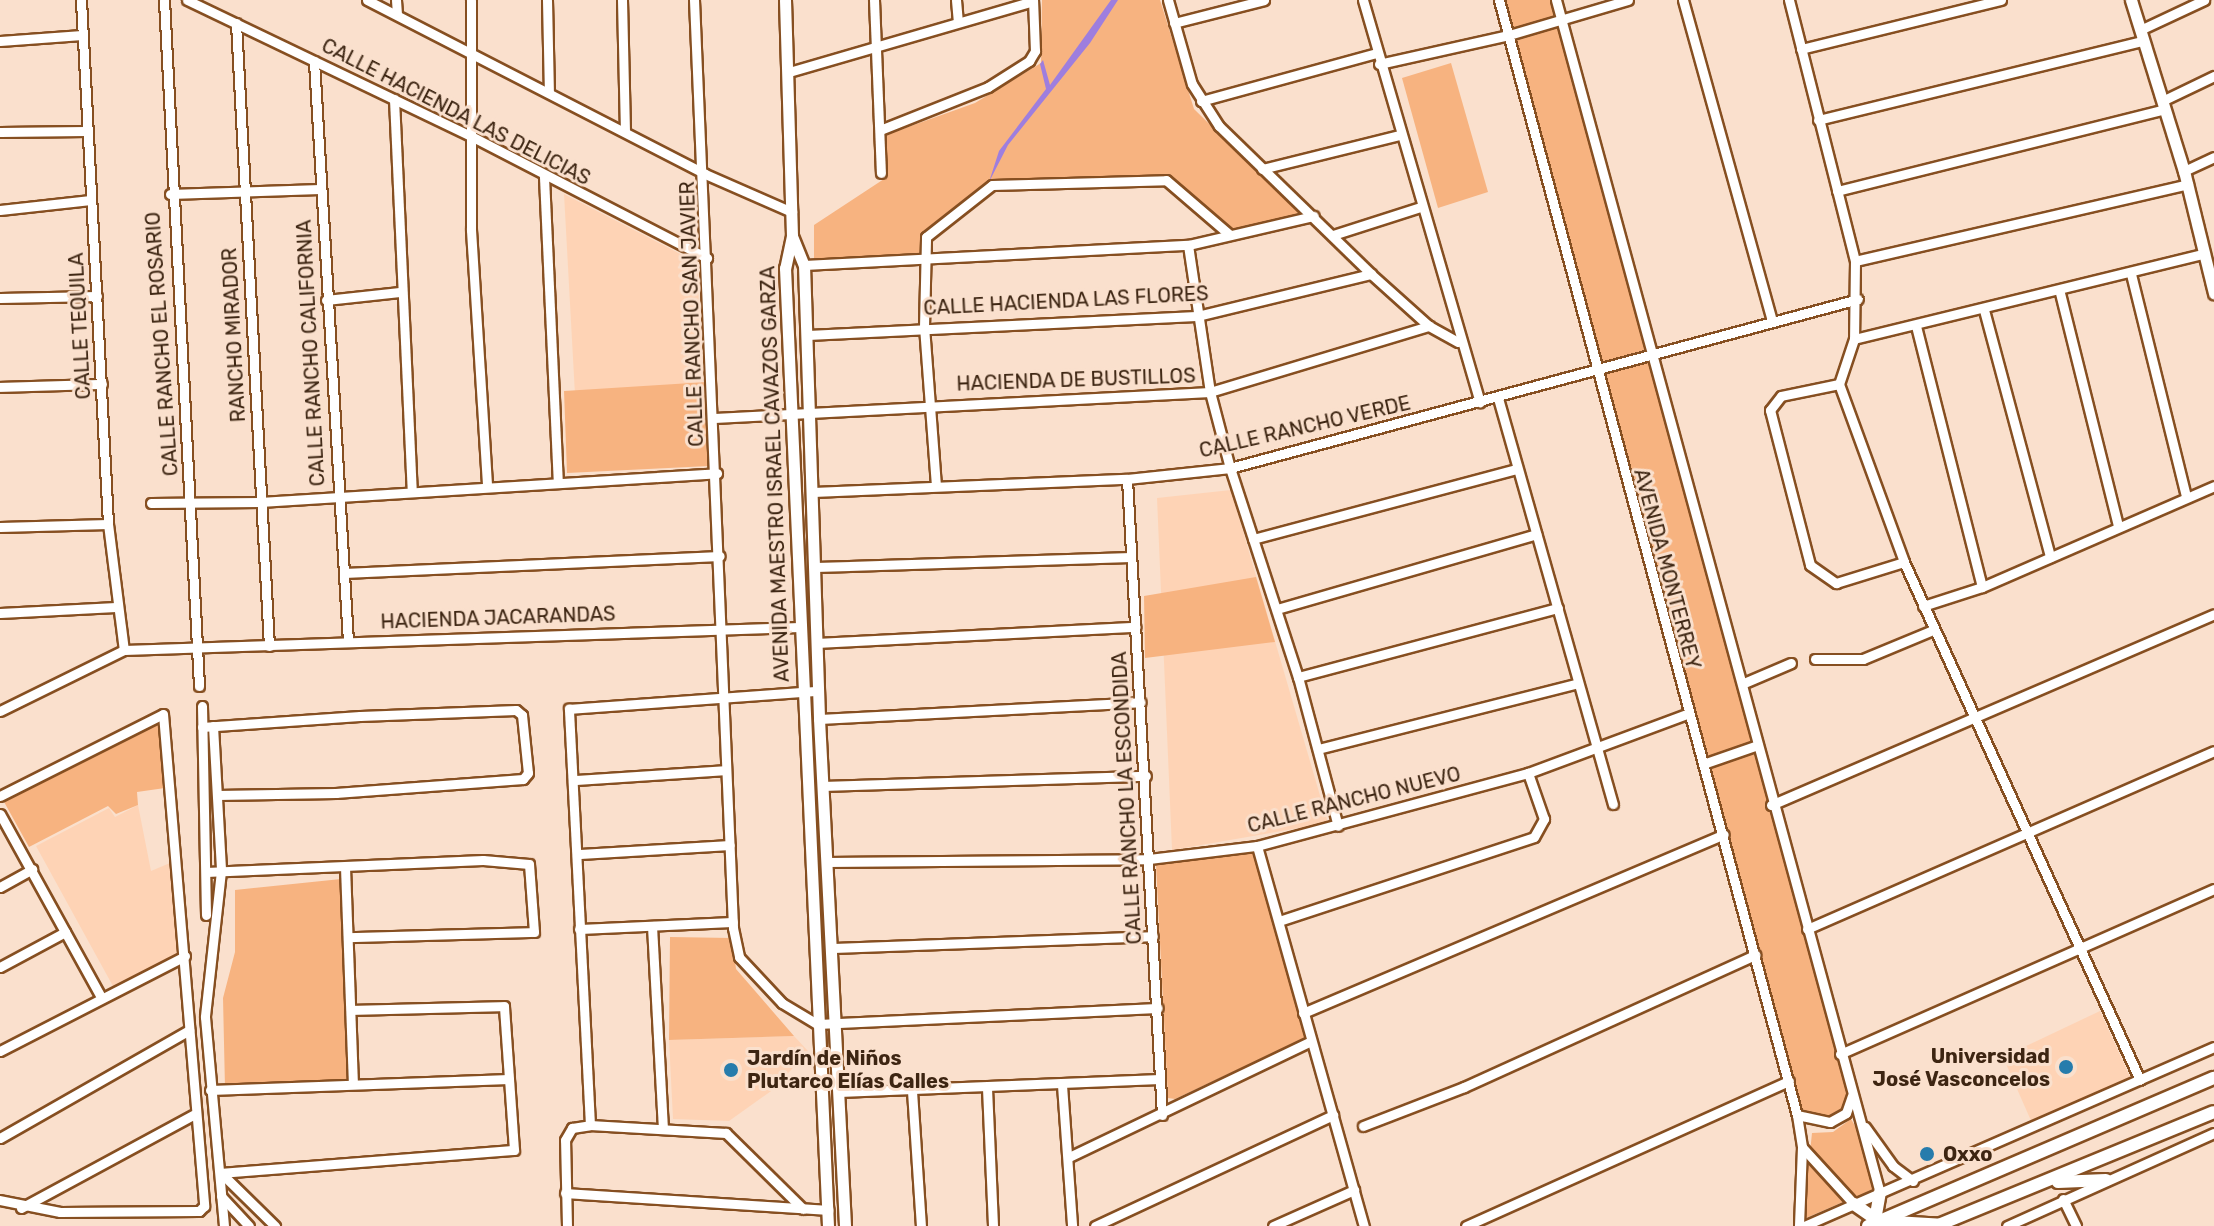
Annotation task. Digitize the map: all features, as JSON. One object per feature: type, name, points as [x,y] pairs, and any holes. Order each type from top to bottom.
[{"type":"main road","points":[[1873,1224],[2214,1078]]},
{"type":"main road","points":[[1938,1225],[2047,1183],[2214,1112]]},
{"type":"main road","points":[[2047,1183],[2106,1180]]},
{"type":"main road","points":[[1873,1224],[1880,1193]]},
{"type":"main road","points":[[1854,1204],[1873,1224],[1956,1226]]},
{"type":"street","name":"CALLE TEQUILA","points":[[81,0],[108,524],[116,607],[124,650]]},
{"type":"street","name":"CALLE RANCHO EL ROSARIO","points":[[164,0],[170,194],[199,686]]},
{"type":"street","name":"CALLE HACIENDA LAS DELICIAS","points":[[187,0],[469,135],[544,177],[707,258]]},
{"type":"street","points":[[367,0],[705,174],[792,212]]},
{"type":"street","points":[[396,0],[397,14]]},
{"type":"street","points":[[471,0],[473,52],[469,135],[487,485]]},
{"type":"street","points":[[547,0],[549,92]]},
{"type":"street","points":[[622,0],[625,131]]},
{"type":"street","name":"CALLE RANCHO SAN JAVIER","points":[[694,0],[705,174],[733,922],[744,968],[795,1014],[817,1024]]},
{"type":"street","points":[[785,0],[792,236]]},
{"type":"street","points":[[874,0],[881,173]]},
{"type":"street","points":[[956,0],[958,21]]},
{"type":"street","points":[[1168,0],[1201,101],[1262,169],[1371,274],[1429,326],[1458,342]]},
{"type":"street","points":[[1174,23],[1264,0]]},
{"type":"street","points":[[1363,0],[1458,342],[1480,402]]},
{"type":"street","name":"AVENIDA MONTERREY","points":[[1499,0],[1687,714],[1724,834],[1789,1081],[1802,1147],[1802,1226]]},
{"type":"street","points":[[1556,0],[1744,683],[1771,805],[1880,1193]]},
{"type":"street","points":[[1201,101],[1378,58],[1509,35],[1628,0]]},
{"type":"street","points":[[1683,0],[1772,321]]},
{"type":"street","points":[[1789,0],[1855,261],[1858,299],[1854,339],[1839,384],[1904,562],[1933,630],[2140,1080]]},
{"type":"street","points":[[1801,49],[2001,0]]},
{"type":"street","points":[[2131,0],[2188,184],[2214,293]]},
{"type":"street","points":[[1818,120],[2142,36],[2204,0]]},
{"type":"street","points":[[789,72],[1033,1],[1035,51],[1029,61],[988,87],[880,130]]},
{"type":"street","name":"RANCHO MIRADOR","points":[[236,23],[269,646]]},
{"type":"street","points":[[0,41],[82,35]]},
{"type":"street","name":"CALLE RANCHO CALIFORNIA","points":[[314,61],[337,497],[348,642]]},
{"type":"street","points":[[1837,191],[2164,105],[2214,76]]},
{"type":"street","points":[[394,99],[400,292],[412,488]]},
{"type":"street","points":[[0,132],[86,131]]},
{"type":"street","points":[[1262,169],[1399,135]]},
{"type":"street","points":[[2184,171],[2214,157]]},
{"type":"street","points":[[544,177],[558,483]]},
{"type":"street","points":[[936,486],[924,327],[926,237],[992,185],[1166,180],[1230,235]]},
{"type":"street","points":[[1855,261],[2188,184]]},
{"type":"street","points":[[170,194],[246,189],[320,189]]},
{"type":"street","points":[[0,210],[90,200]]},
{"type":"street","points":[[1333,235],[1420,207]]},
{"type":"street","points":[[804,265],[1188,245],[1314,216]]},
{"type":"street","name":"AVENIDA MAESTRO ISRAEL CAVAZOS GARZA","points":[[792,236],[804,265],[817,691],[845,1226]]},
{"type":"street","name":"AVENIDA MAESTRO ISRAEL CAVAZOS GARZA","points":[[792,236],[785,268],[800,691],[828,1226]]},
{"type":"street","points":[[1188,245],[1210,392],[1230,468],[1298,677],[1338,826]]},
{"type":"street","points":[[1854,339],[2060,293],[2204,254]]},
{"type":"street","name":"CALLE HACIENDA LAS FLORES","points":[[807,335],[1197,316],[1371,274]]},
{"type":"street","points":[[2131,274],[2186,497]]},
{"type":"street","points":[[326,300],[400,292]]},
{"type":"street","points":[[2060,293],[2118,526]]},
{"type":"street","points":[[0,298],[97,296]]},
{"type":"street","name":"CALLE RANCHO VERDE","points":[[813,492],[1127,479],[1230,468],[1596,374],[1772,321],[1858,299]]},
{"type":"street","points":[[1984,310],[2050,557]]},
{"type":"street","name":"HACIENDA DE BUSTILLOS","points":[[714,418],[930,404],[1210,392],[1429,326]]},
{"type":"street","points":[[1916,326],[1982,587]]},
{"type":"street","points":[[0,387],[102,384]]},
{"type":"street","points":[[1839,384],[1781,396],[1770,410],[1810,565],[1836,583],[1904,562]]},
{"type":"street","points":[[1498,398],[1613,804]]},
{"type":"street","points":[[1253,539],[1517,469]]},
{"type":"street","points":[[151,503],[260,502],[412,488],[717,473]]},
{"type":"street","name":"CALLE RANCHO LA ESCONDIDA","points":[[1127,479],[1146,776],[1162,1115]]},
{"type":"street","points":[[1923,606],[1982,587],[2214,486]]},
{"type":"street","points":[[0,527],[108,524]]},
{"type":"street","points":[[1277,609],[1536,534]]},
{"type":"street","points":[[344,573],[720,556]]},
{"type":"street","points":[[815,567],[1131,557]]},
{"type":"street","points":[[0,613],[116,607]]},
{"type":"street","points":[[1298,677],[1558,608]]},
{"type":"street","points":[[1771,805],[2214,614]]},
{"type":"street","name":"HACIENDA JACARANDAS","points":[[124,650],[722,626],[800,627]]},
{"type":"street","points":[[816,643],[1136,627]]},
{"type":"street","points":[[1815,659],[1863,659],[1933,630]]},
{"type":"street","points":[[0,711],[124,650]]},
{"type":"street","points":[[1744,683],[1791,663]]},
{"type":"street","points":[[1318,749],[1578,683]]},
{"type":"street","points":[[590,1125],[579,929],[580,854],[569,709],[817,691]]},
{"type":"street","points":[[819,719],[1141,702]]},
{"type":"street","points":[[202,706],[208,726],[217,795],[221,871],[205,1017],[224,1226]]},
{"type":"street","points":[[208,726],[520,711],[525,778],[336,793],[217,795]]},
{"type":"street","points":[[0,796],[162,713],[185,956],[193,1115],[202,1209],[99,1213],[21,1208],[0,1200]]},
{"type":"street","name":"CALLE RANCHO NUEVO","points":[[826,862],[1149,859],[1257,846],[1528,773],[1687,714]]},
{"type":"street","points":[[206,915],[208,726]]},
{"type":"street","points":[[1703,764],[1758,745]]},
{"type":"street","points":[[1807,929],[2029,835],[2214,751]]},
{"type":"street","points":[[576,780],[726,770]]},
{"type":"street","points":[[1279,921],[1525,841],[1540,831],[1543,814],[1528,773]]},
{"type":"street","points":[[822,786],[1146,776]]},
{"type":"street","points":[[0,814],[100,995]]},
{"type":"street","points":[[1303,1013],[1724,834]]},
{"type":"street","points":[[580,854],[730,845]]},
{"type":"street","points":[[1257,846],[1364,1226]]},
{"type":"street","points":[[206,872],[528,862],[534,932],[351,937]]},
{"type":"street","points":[[345,867],[351,937],[353,1083]]},
{"type":"street","points":[[0,887],[32,869]]},
{"type":"street","points":[[1840,1054],[2079,953],[2214,889]]},
{"type":"street","points":[[579,929],[733,922]]},
{"type":"street","points":[[652,926],[663,1127]]},
{"type":"street","points":[[0,967],[65,932]]},
{"type":"street","points":[[831,948],[1153,936]]},
{"type":"street","points":[[1363,1126],[1478,1081],[1755,955]]},
{"type":"street","points":[[0,1051],[100,995],[185,956]]},
{"type":"street","points":[[221,1173],[513,1151],[505,1008],[353,1010]]},
{"type":"street","points":[[817,1024],[1158,1008]]},
{"type":"street","points":[[0,1138],[189,1030]]},
{"type":"street","points":[[1069,1157],[1311,1041]]},
{"type":"street","points":[[1802,1226],[1913,1181],[2214,1047]]},
{"type":"street","points":[[210,1090],[509,1079]]},
{"type":"street","points":[[839,1092],[1160,1079]]},
{"type":"street","points":[[1466,1226],[1789,1081]]},
{"type":"street","points":[[1062,1085],[1072,1226]]},
{"type":"street","points":[[987,1088],[993,1226]]},
{"type":"street","points":[[912,1091],[921,1226]]},
{"type":"street","points":[[1797,1115],[1830,1122],[1846,1113],[1852,1096]]},
{"type":"street","points":[[21,1208],[193,1115]]},
{"type":"street","points":[[1095,1226],[1333,1115]]},
{"type":"street","points":[[1862,1123],[1893,1166],[1913,1181]]},
{"type":"street","points":[[567,1226],[565,1140],[572,1128],[590,1125],[726,1133],[803,1209]]},
{"type":"street","points":[[2007,1226],[2214,1133]]},
{"type":"street","points":[[1802,1147],[1854,1204]]},
{"type":"street","points":[[221,1173],[275,1226]]},
{"type":"street","points":[[1273,1226],[1354,1190]]},
{"type":"street","points":[[565,1193],[828,1210]]},
{"type":"street","points":[[221,1196],[249,1226]]},
{"type":"street","points":[[2063,1199],[2076,1226]]},
{"type":"shaded area","points":[[1042,0],[1160,0],[1194,109],[1300,213],[1232,231],[1167,175],[993,180],[926,236],[924,257],[814,261],[814,225],[884,179],[883,136],[975,103],[1041,63]]},
{"type":"shaded area","points":[[1111,0],[1118,0],[1090,43],[1008,145],[989,182],[999,151],[1046,89],[1040,64],[1043,60],[1050,85]]},
{"type":"shaded area","points":[[1498,0],[1556,0],[1852,1096],[1848,1109],[1830,1122],[1797,1115]]},
{"type":"shaded area","points":[[1451,63],[1488,192],[1438,208],[1402,78]]},
{"type":"shaded area","points":[[564,194],[698,263],[700,388],[575,395]]},
{"type":"shaded area","points":[[707,382],[709,466],[567,473],[564,391]]},
{"type":"shaded area","points":[[1231,490],[1328,823],[1172,850],[1157,498]]},
{"type":"shaded area","points":[[1256,577],[1275,642],[1145,658],[1144,596]]},
{"type":"shaded area","points":[[160,719],[165,788],[137,792],[138,805],[116,814],[108,806],[29,847],[3,800]]},
{"type":"shaded area","points":[[138,805],[151,871],[170,863],[177,955],[114,988],[36,846],[109,808],[115,817]]},
{"type":"shaded area","points":[[1254,853],[1305,1038],[1175,1099],[1168,1098],[1156,865]]},
{"type":"shaded area","points":[[341,879],[349,1079],[225,1088],[223,998],[235,952],[235,890]]},
{"type":"shaded area","points":[[670,937],[732,938],[736,969],[794,1036],[669,1040]]},
{"type":"shaded area","name":"Universidad José Vasconcelos","points":[[2100,1011],[2130,1077],[2032,1123],[2003,1057]]},
{"type":"shaded area","name":"Jardín de Niños Plutarco Elías Calles","points":[[794,1036],[808,1051],[774,1089],[729,1121],[673,1119],[669,1040]]},
{"type":"shaded area","points":[[1851,1119],[1861,1136],[1877,1192],[1854,1201],[1810,1152],[1812,1133],[1833,1132]]},
{"type":"shaded area","points":[[1808,1164],[1843,1202],[1806,1218]]},
{"type":"place","name":"Universidad José Vasconcelos","points":[[2066,1067]]},
{"type":"place","name":"Jardín de Niños Plutarco Elías Calles","points":[[731,1070]]},
{"type":"place","name":"Oxxo","points":[[1927,1154]]}]
